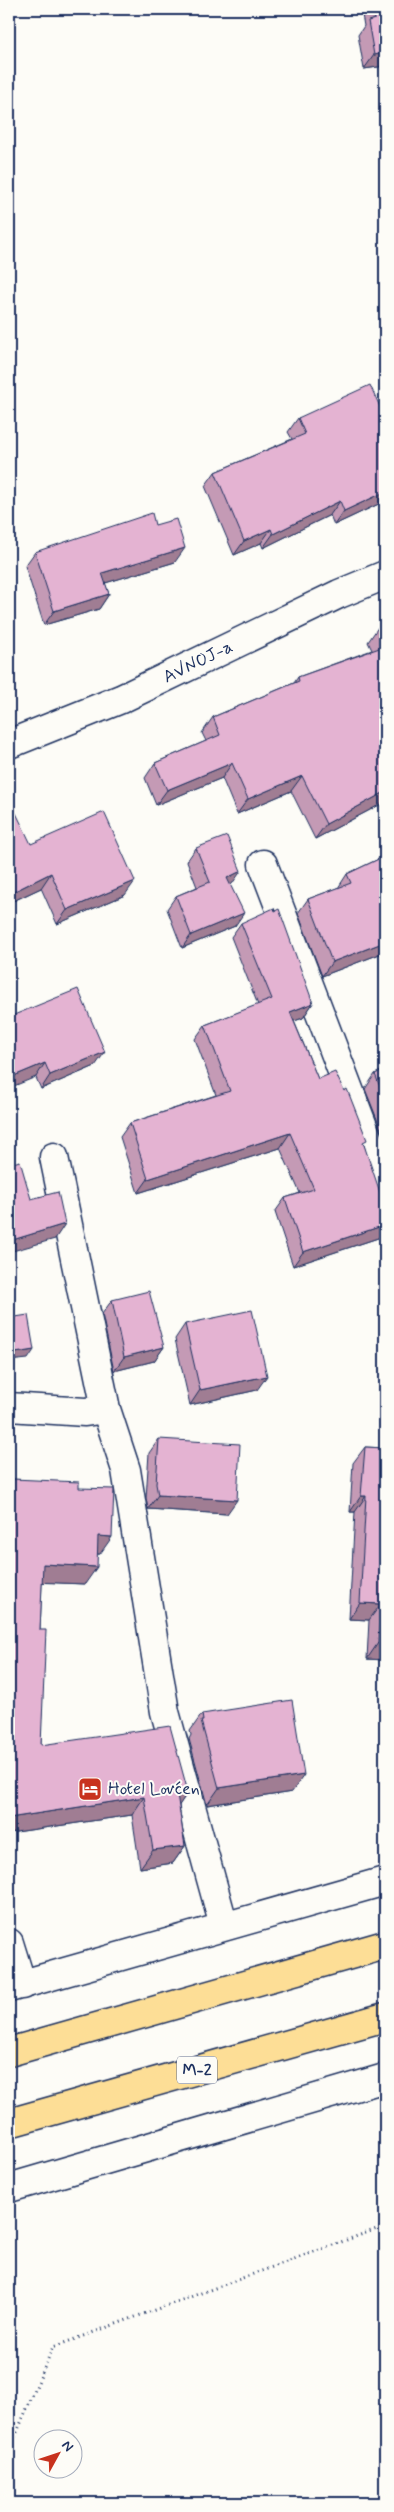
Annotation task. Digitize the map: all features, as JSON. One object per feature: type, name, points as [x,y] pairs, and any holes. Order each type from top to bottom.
[{"type":"main road","points":[[9,2052],[385,1946]]},
{"type":"main road","name":"M-2","points":[[9,2123],[385,2017]]},
{"type":"street","name":"AVNOJ-a","points":[[9,744],[121,699],[339,594],[385,575]]},
{"type":"street","points":[[263,864],[385,1184]]},
{"type":"street","points":[[54,1157],[106,1409],[126,1470],[165,1712],[224,1926]]},
{"type":"street","points":[[9,1407],[85,1412],[106,1409]]},
{"type":"street","points":[[9,1943],[15,1987],[385,1881]]},
{"type":"street","points":[[9,2188],[385,2078]]},
{"type":"path","points":[[9,2451],[52,2347],[385,2226]]},
{"type":"building","points":[[374,9],[385,9],[385,53],[374,55],[368,21],[375,19]]},
{"type":"building","points":[[370,385],[382,411],[385,410],[385,492],[344,511],[340,501],[273,534],[271,529],[244,541],[215,472],[305,434],[298,418]]},
{"type":"building","points":[[152,513],[155,525],[176,519],[185,548],[102,573],[109,594],[54,611],[35,552]]},
{"type":"building","points":[[385,624],[385,642],[379,626]]},
{"type":"building","points":[[385,646],[385,792],[326,824],[302,776],[248,799],[232,763],[167,790],[155,763],[220,735],[213,717],[299,681],[298,677]]},
{"type":"building","points":[[104,812],[135,881],[67,910],[51,873],[9,894],[9,816],[16,813],[31,844]]},
{"type":"building","points":[[227,836],[241,871],[227,878],[244,913],[191,935],[176,896],[210,882],[196,848]]},
{"type":"building","points":[[385,856],[385,942],[332,962],[308,899],[351,883],[347,874]]},
{"type":"building","points":[[274,908],[275,911],[279,909],[313,1003],[290,1012],[318,1079],[335,1072],[344,1091],[347,1089],[367,1140],[363,1142],[385,1207],[385,1225],[303,1252],[285,1198],[314,1189],[290,1133],[148,1179],[130,1123],[230,1091],[205,1025],[272,999],[241,923]]},
{"type":"building","points":[[78,989],[105,1052],[50,1075],[45,1063],[9,1078],[9,1017]]},
{"type":"building","points":[[385,1069],[385,1100],[375,1074]]},
{"type":"building","points":[[20,1161],[31,1199],[58,1192],[65,1224],[9,1241],[9,1164]]},
{"type":"building","points":[[149,1291],[164,1347],[124,1357],[112,1300]]},
{"type":"building","points":[[252,1310],[267,1376],[200,1390],[185,1324]]},
{"type":"building","points":[[28,1315],[34,1350],[9,1354],[9,1318]]},
{"type":"building","points":[[159,1439],[240,1444],[237,1500],[158,1495],[156,1484]]},
{"type":"building","points":[[365,1447],[385,1448],[385,1644],[378,1643],[381,1604],[360,1603],[366,1496],[361,1496]]},
{"type":"building","points":[[13,1479],[79,1482],[79,1488],[114,1489],[112,1537],[98,1536],[97,1567],[43,1564],[40,1630],[46,1630],[41,1745],[170,1726],[188,1792],[177,1794],[185,1846],[153,1850],[144,1797],[9,1818],[9,1520],[11,1521]]},
{"type":"building","points":[[292,1700],[304,1775],[219,1788],[201,1721],[203,1721],[202,1714]]},
{"type":"place","name":"Hotel Lovćen","points":[[90,1789]]}]
